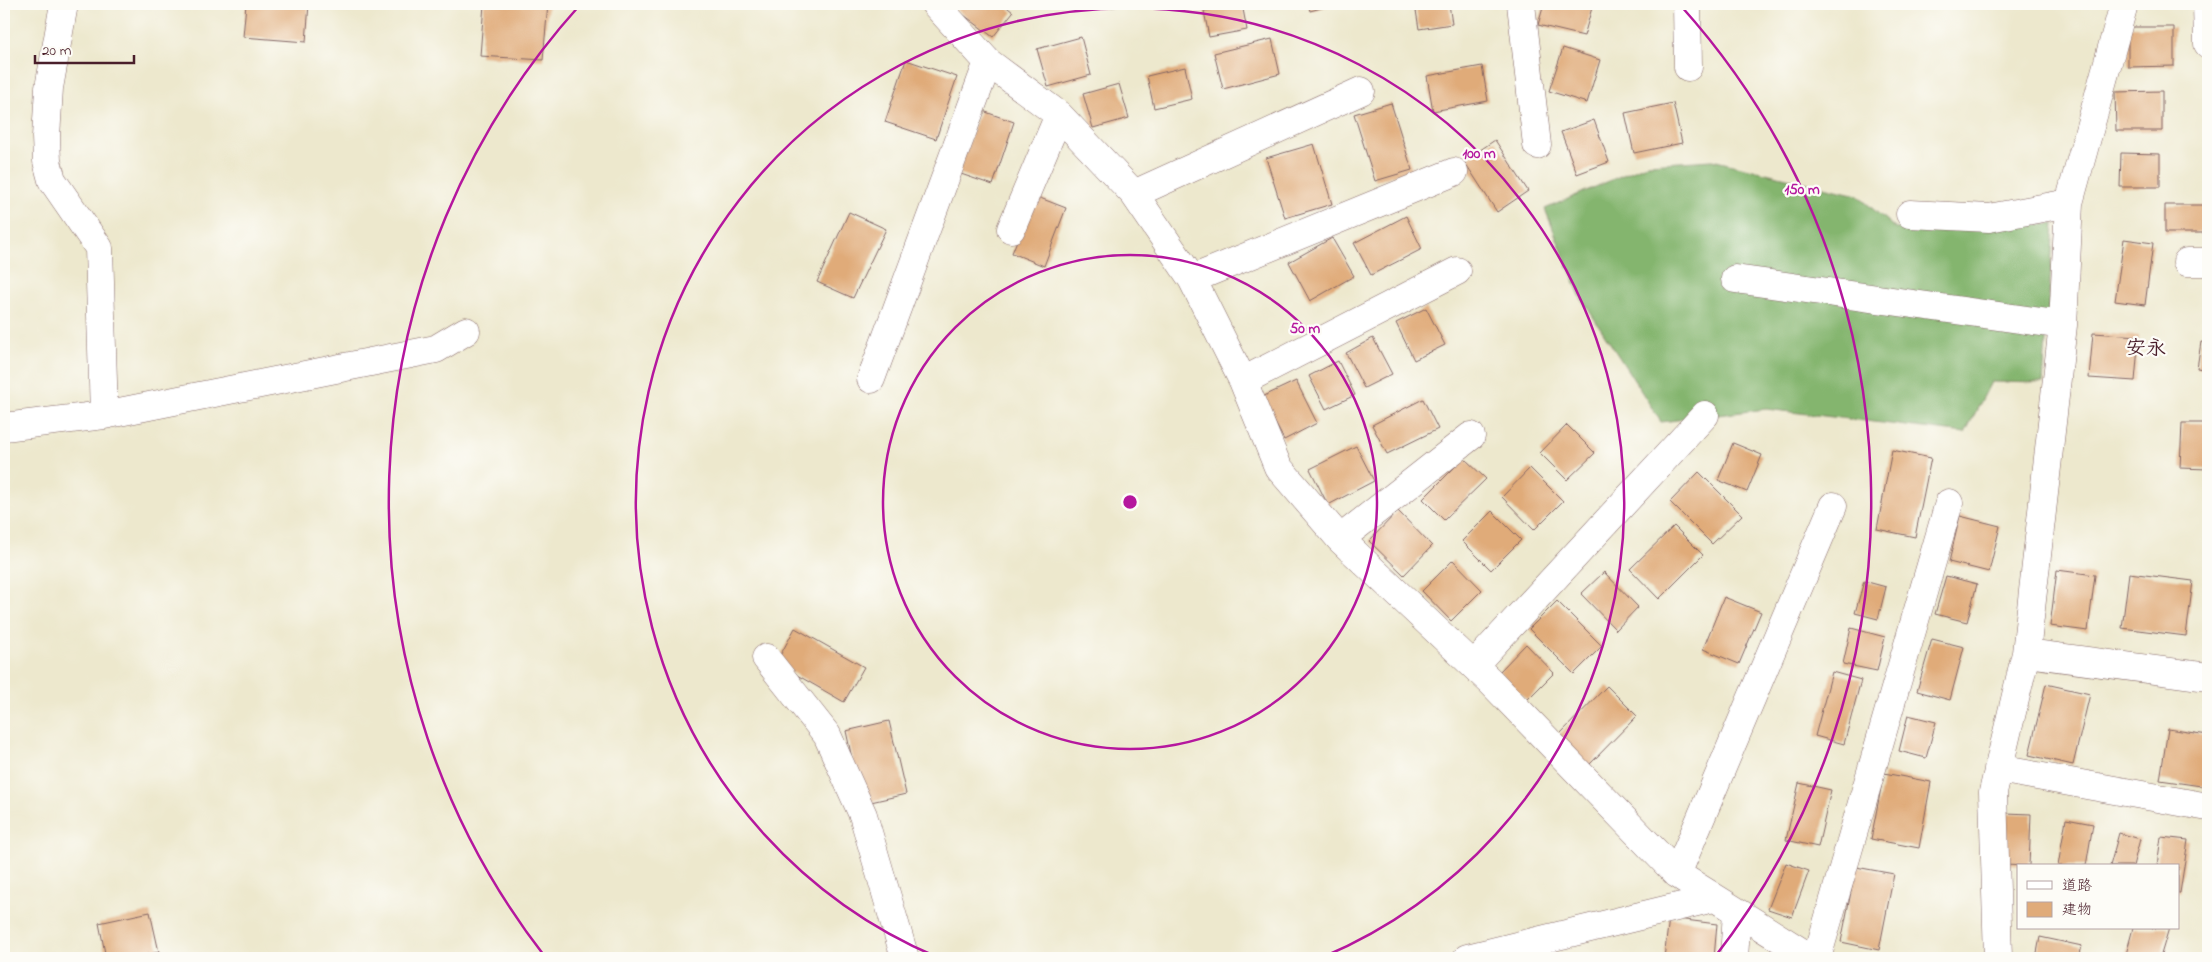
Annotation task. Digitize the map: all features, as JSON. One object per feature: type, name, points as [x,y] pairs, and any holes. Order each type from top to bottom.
[{"type":"street","points":[[64,4],[49,88],[46,137],[47,161],[52,180],[100,248],[104,415]]},
{"type":"street","points":[[935,4],[988,62],[1059,115],[1134,194],[1192,280],[1243,381],[1278,467],[1340,539],[1474,666],[1677,874],[1811,958]]},
{"type":"street","points":[[1521,4],[1537,145]]},
{"type":"street","points":[[1687,4],[1688,67]]},
{"type":"street","points":[[1998,958],[1993,792],[2026,653],[2063,324],[2069,203],[2124,4]]},
{"type":"street","points":[[2206,4],[2208,44]]},
{"type":"street","points":[[871,379],[988,62]]},
{"type":"street","points":[[1134,194],[1361,91]]},
{"type":"street","points":[[1011,229],[1059,115]]},
{"type":"street","points":[[1192,280],[1454,172]]},
{"type":"street","points":[[1910,214],[1989,218],[2069,203]]},
{"type":"street","points":[[1243,381],[1457,271]]},
{"type":"street","points":[[1735,279],[2063,324]]},
{"type":"street","points":[[4,427],[104,415],[436,349],[466,331]]},
{"type":"street","points":[[1474,666],[1704,415]]},
{"type":"street","points":[[1340,539],[1471,436]]},
{"type":"street","points":[[1817,958],[1949,503]]},
{"type":"street","points":[[1677,874],[1833,506]]},
{"type":"street","points":[[2026,653],[2208,676]]},
{"type":"street","points":[[766,658],[827,736],[835,753],[863,815],[905,958]]},
{"type":"street","points":[[1998,770],[2208,807]]},
{"type":"street","points":[[1467,958],[1714,898]]},
{"type":"street","points":[[1734,958],[1737,912]]},
{"type":"green space","points":[[1712,160],[1857,195],[1896,229],[2054,224],[2043,383],[1991,382],[1965,433],[1766,409],[1661,422],[1581,298],[1545,209],[1648,164]]},
{"type":"building","points":[[246,4],[309,4],[306,42],[243,37]]},
{"type":"building","points":[[484,4],[548,4],[543,60],[480,56]]},
{"type":"building","points":[[960,4],[1003,4],[1013,12],[993,37],[956,9]]},
{"type":"building","points":[[1100,4],[1135,4],[1135,5],[1100,8]]},
{"type":"building","points":[[1242,4],[1247,30],[1209,37],[1204,11]]},
{"type":"building","points":[[1308,4],[1336,4],[1310,11]]},
{"type":"building","points":[[1415,4],[1449,4],[1452,24],[1419,29]]},
{"type":"building","points":[[1544,4],[1593,4],[1584,36],[1538,25]]},
{"type":"building","points":[[2128,27],[2174,27],[2174,66],[2128,67]]},
{"type":"building","points":[[1081,37],[1091,75],[1048,87],[1037,49]]},
{"type":"building","points":[[1272,39],[1280,74],[1223,89],[1214,53]]},
{"type":"building","points":[[1563,48],[1600,60],[1587,103],[1549,91]]},
{"type":"building","points":[[906,60],[957,77],[936,139],[885,122]]},
{"type":"building","points":[[1482,66],[1488,101],[1433,111],[1427,76]]},
{"type":"building","points":[[1185,67],[1192,99],[1154,108],[1147,76]]},
{"type":"building","points":[[1119,84],[1129,118],[1093,128],[1083,94]]},
{"type":"building","points":[[2162,91],[2162,131],[2116,131],[2115,92]]},
{"type":"building","points":[[1391,103],[1412,170],[1375,181],[1354,114]]},
{"type":"building","points":[[1673,103],[1682,143],[1634,153],[1625,113]]},
{"type":"building","points":[[980,110],[1014,122],[993,185],[958,173]]},
{"type":"building","points":[[1594,120],[1609,162],[1577,174],[1561,132]]},
{"type":"building","points":[[1495,140],[1528,191],[1497,212],[1464,161]]},
{"type":"building","points":[[1314,144],[1332,204],[1285,218],[1266,158]]},
{"type":"building","points":[[2121,153],[2160,154],[2160,187],[2120,187]]},
{"type":"building","points":[[1035,196],[1066,208],[1044,266],[1012,253]]},
{"type":"building","points":[[2165,205],[2208,205],[2208,233],[2165,233]]},
{"type":"building","points":[[849,212],[886,229],[853,298],[817,282]]},
{"type":"building","points":[[1406,216],[1422,249],[1371,275],[1354,243]]},
{"type":"building","points":[[1332,238],[1354,276],[1310,301],[1289,262]]},
{"type":"building","points":[[2124,239],[2153,243],[2145,305],[2115,301]]},
{"type":"building","points":[[1426,308],[1445,345],[1414,360],[1396,323]]},
{"type":"building","points":[[2093,333],[2139,336],[2135,381],[2089,378]]},
{"type":"building","points":[[1373,338],[1392,374],[1364,388],[1346,353]]},
{"type":"building","points":[[2201,342],[2208,343],[2208,370],[2197,368]]},
{"type":"building","points":[[1338,361],[1355,395],[1326,409],[1309,376]]},
{"type":"building","points":[[1296,381],[1317,423],[1284,440],[1262,397]]},
{"type":"building","points":[[1423,399],[1438,429],[1387,454],[1372,425]]},
{"type":"building","points":[[2182,423],[2208,423],[2208,469],[2180,468]]},
{"type":"building","points":[[1567,425],[1595,453],[1567,480],[1540,453]]},
{"type":"building","points":[[1733,443],[1762,455],[1747,492],[1718,480]]},
{"type":"building","points":[[1356,446],[1374,481],[1328,505],[1310,469]]},
{"type":"building","points":[[1892,450],[1931,458],[1915,537],[1877,529]]},
{"type":"building","points":[[1464,458],[1486,479],[1444,520],[1423,499]]},
{"type":"building","points":[[1530,468],[1563,501],[1534,530],[1502,497]]},
{"type":"building","points":[[1699,472],[1742,515],[1712,544],[1670,502]]},
{"type":"building","points":[[1398,511],[1432,546],[1404,575],[1369,541]]},
{"type":"building","points":[[1492,511],[1521,540],[1491,570],[1462,541]]},
{"type":"building","points":[[1960,516],[2000,526],[1989,572],[1949,562]]},
{"type":"building","points":[[1674,526],[1703,555],[1659,599],[1630,569]]},
{"type":"building","points":[[1453,560],[1482,590],[1451,621],[1422,591]]},
{"type":"building","points":[[2057,570],[2095,575],[2088,631],[2050,626]]},
{"type":"building","points":[[1604,572],[1638,607],[1616,630],[1581,594]]},
{"type":"building","points":[[2129,573],[2193,581],[2186,636],[2122,628]]},
{"type":"building","points":[[1946,576],[1977,584],[1967,622],[1935,614]]},
{"type":"building","points":[[1864,581],[1886,587],[1878,619],[1855,613]]},
{"type":"building","points":[[1724,597],[1761,612],[1739,664],[1703,649]]},
{"type":"building","points":[[1557,601],[1602,646],[1574,674],[1529,629]]},
{"type":"building","points":[[795,628],[864,667],[844,702],[776,663]]},
{"type":"building","points":[[1851,628],[1885,637],[1877,671],[1843,664]]},
{"type":"building","points":[[1932,639],[1964,647],[1950,700],[1917,691]]},
{"type":"building","points":[[1526,644],[1554,673],[1527,700],[1499,672]]},
{"type":"building","points":[[1832,672],[1861,680],[1844,744],[1815,736]]},
{"type":"building","points":[[2046,684],[2090,694],[2073,765],[2029,755]]},
{"type":"building","points":[[1607,686],[1637,716],[1588,766],[1558,736]]},
{"type":"building","points":[[1908,715],[1936,722],[1926,758],[1899,751]]},
{"type":"building","points":[[889,721],[906,794],[862,804],[846,731]]},
{"type":"building","points":[[2168,729],[2208,735],[2208,787],[2160,780]]},
{"type":"building","points":[[1884,773],[1931,782],[1919,848],[1871,839]]},
{"type":"building","points":[[1799,783],[1831,790],[1818,847],[1786,840]]},
{"type":"building","points":[[2006,813],[2031,814],[2029,864],[2004,865]]},
{"type":"building","points":[[2066,819],[2093,824],[2086,864],[2058,864]]},
{"type":"building","points":[[2119,833],[2140,839],[2134,864],[2111,864]]},
{"type":"building","points":[[2161,837],[2188,840],[2180,893],[2180,864],[2157,864]]},
{"type":"building","points":[[1786,863],[1809,871],[1792,917],[1768,909]]},
{"type":"building","points":[[1856,867],[1894,874],[1879,950],[1841,942]]},
{"type":"building","points":[[150,912],[159,952],[145,955],[145,958],[106,958],[99,923]]},
{"type":"building","points":[[1669,918],[1717,924],[1714,958],[1664,958]]},
{"type":"building","points":[[2132,930],[2168,930],[2160,958],[2125,958]]},
{"type":"building","points":[[2040,937],[2082,946],[2079,958],[2036,958]]},
{"type":"district","name":"安永","points":[[2146,349]]}]
